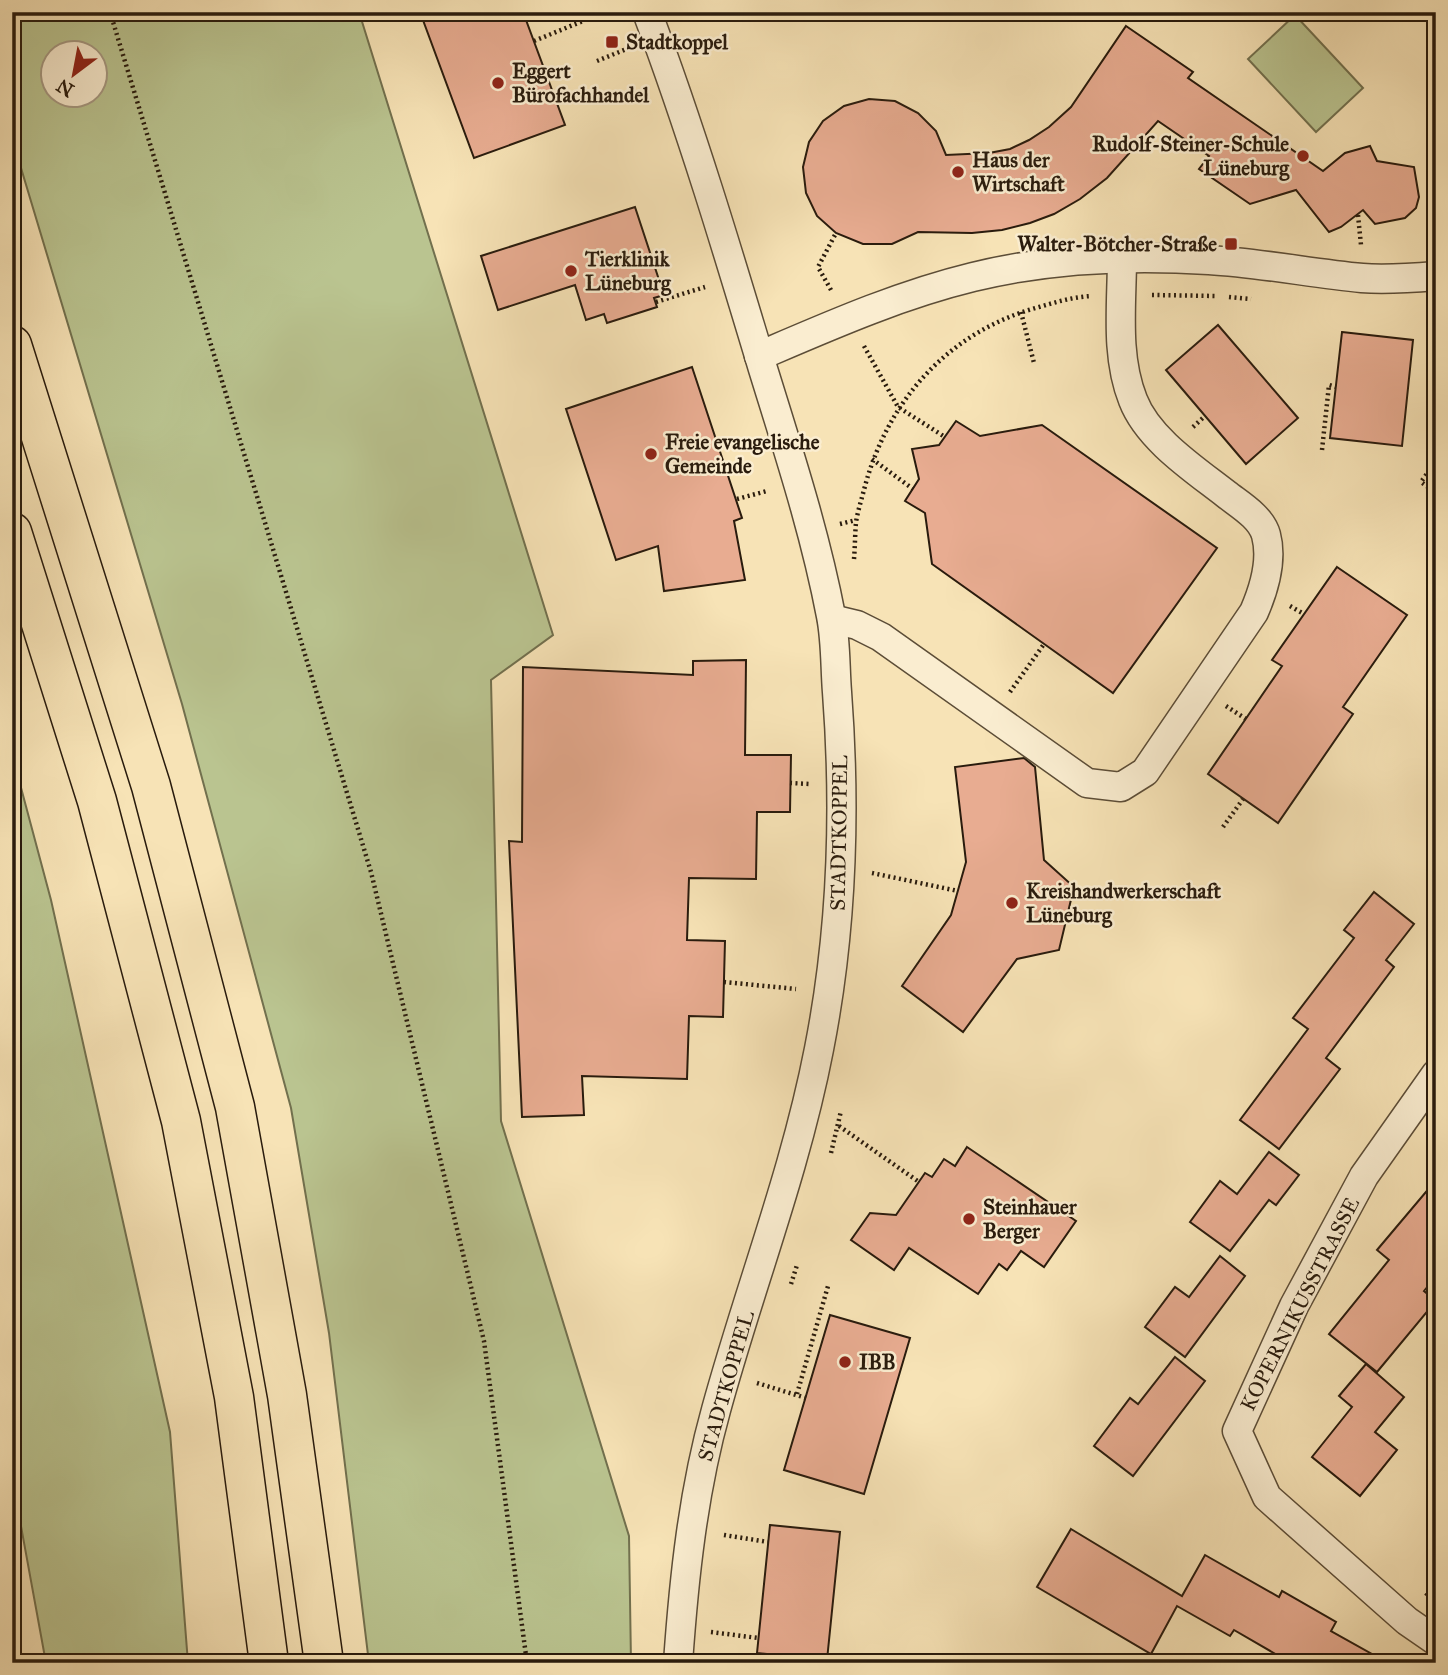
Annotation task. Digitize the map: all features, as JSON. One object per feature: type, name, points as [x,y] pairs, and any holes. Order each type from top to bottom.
[{"type":"highway","points":[[12,345],[151,786],[235,1107],[287,1395],[324,1663]]},
{"type":"highway","points":[[12,532],[97,801],[181,1121],[234,1396],[262,1593],[269,1663]]},
{"type":"street","name":"STADTKOPPEL","points":[[647,12],[736,278],[797,483],[832,619],[842,785],[838,923],[830,992],[804,1121],[716,1409],[691,1531],[678,1663]]},
{"type":"street","points":[[759,356],[847,318],[973,277],[1046,263],[1122,257],[1211,260],[1365,278],[1436,276]]},
{"type":"street","points":[[832,619],[857,625],[881,637],[1087,783],[1121,787],[1145,772],[1254,612],[1264,590],[1269,561],[1266,534],[1253,514],[1168,449],[1133,402],[1124,368],[1122,346],[1122,257]]},
{"type":"street","name":"KOPERNIKUSSTRASSE","points":[[1436,1074],[1364,1176],[1294,1306],[1237,1431],[1267,1497],[1407,1620],[1436,1641]]},
{"type":"path","points":[[110,12],[371,872],[484,1341],[527,1663]]},
{"type":"path","points":[[534,41],[583,21]]},
{"type":"path","points":[[656,302],[736,278]]},
{"type":"path","points":[[1021,312],[1034,363]]},
{"type":"path","points":[[1322,450],[1329,385],[1336,387]]},
{"type":"path","points":[[872,459],[913,489]]},
{"type":"path","points":[[1436,461],[1421,482],[1436,493]]},
{"type":"path","points":[[992,717],[1044,644]]},
{"type":"path","points":[[1223,827],[1243,799]]},
{"type":"path","points":[[872,873],[958,891]]},
{"type":"path","points":[[724,982],[830,992]]},
{"type":"path","points":[[839,1126],[919,1182]]},
{"type":"path","points":[[797,1394],[828,1286]]},
{"type":"path","points":[[757,1383],[806,1398]]},
{"type":"path","points":[[691,1531],[768,1542]]},
{"type":"path","points":[[681,1627],[758,1638]]},
{"type":"green space","points":[[12,12],[359,12],[553,635],[491,680],[501,1121],[629,1536],[631,1663],[369,1663],[329,1333],[291,1108],[182,704],[12,138]]},
{"type":"green space","points":[[1295,15],[1363,88],[1316,132],[1248,59]]},
{"type":"green space","points":[[12,754],[51,900],[170,1432],[188,1663],[46,1663],[12,1477]]},
{"type":"building","name":"Eggert Bürofachhandel","points":[[420,12],[523,12],[565,125],[474,158]]},
{"type":"building","points":[[1126,26],[1193,72],[1188,78],[1323,171],[1345,153],[1370,146],[1377,161],[1414,167],[1419,197],[1416,208],[1405,218],[1375,224],[1363,210],[1341,227],[1329,232],[1296,190],[1250,204],[1199,169],[1209,156],[1158,121],[1107,178],[1080,199],[1054,214],[1030,223],[1002,230],[972,233],[918,232],[892,244],[863,244],[836,233],[817,216],[806,193],[803,167],[809,142],[823,121],[844,106],[869,99],[895,101],[918,113],[936,131],[946,155],[1010,149],[1049,127],[1071,107]]},
{"type":"building","name":"Tierklinik Lüneburg","points":[[635,207],[664,295],[654,298],[657,307],[607,323],[604,314],[586,320],[575,285],[498,310],[481,256]]},
{"type":"building","points":[[1218,325],[1298,418],[1246,464],[1166,370]]},
{"type":"building","points":[[1342,332],[1413,340],[1402,446],[1330,438]]},
{"type":"building","name":"Freie evangelische Gemeinde","points":[[692,367],[742,518],[734,521],[745,580],[664,591],[658,546],[616,560],[566,409]]},
{"type":"building","points":[[956,421],[980,436],[1042,425],[1217,548],[1113,693],[932,564],[925,513],[905,501],[919,479],[912,449],[939,445]]},
{"type":"building","points":[[1337,567],[1407,615],[1343,707],[1353,714],[1278,823],[1208,774],[1282,666],[1272,660]]},
{"type":"building","points":[[746,660],[745,755],[791,755],[790,812],[757,812],[756,879],[689,878],[687,940],[725,941],[723,1017],[689,1016],[687,1079],[582,1076],[584,1115],[522,1117],[509,841],[522,842],[523,667],[693,675],[693,661]]},
{"type":"building","name":"Kreishandwerkerschaft Lüneburg","points":[[1024,758],[1035,767],[1044,860],[1074,887],[1059,950],[1017,959],[963,1032],[902,986],[951,915],[966,862],[955,767]]},
{"type":"building","points":[[1374,892],[1414,924],[1386,960],[1394,967],[1326,1058],[1340,1069],[1279,1149],[1240,1120],[1308,1029],[1293,1018],[1354,938],[1344,930]]},
{"type":"building","name":"Steinhauer Berger","points":[[967,1147],[1076,1221],[1044,1267],[1021,1251],[1007,1270],[999,1264],[978,1294],[909,1248],[894,1270],[851,1240],[870,1213],[896,1215],[925,1173],[932,1177],[944,1159],[955,1166]]},
{"type":"building","points":[[1269,1152],[1299,1175],[1276,1205],[1269,1200],[1230,1251],[1190,1222],[1220,1181],[1237,1194]]},
{"type":"building","points":[[1436,1180],[1436,1276],[1424,1291],[1436,1301],[1377,1372],[1329,1334],[1389,1260],[1377,1250]]},
{"type":"building","points":[[1220,1256],[1245,1276],[1185,1357],[1145,1327],[1175,1287],[1189,1297]]},
{"type":"building","points":[[830,1315],[910,1338],[864,1494],[784,1470]]},
{"type":"building","points":[[1175,1357],[1205,1381],[1133,1476],[1094,1446],[1130,1398],[1138,1404]]},
{"type":"building","points":[[1366,1364],[1404,1397],[1375,1432],[1397,1450],[1360,1496],[1312,1457],[1352,1407],[1339,1396]]},
{"type":"building","points":[[770,1525],[840,1532],[827,1660],[757,1653]]},
{"type":"building","points":[[1071,1529],[1182,1596],[1205,1555],[1279,1597],[1282,1591],[1336,1622],[1331,1631],[1388,1663],[1291,1663],[1234,1630],[1230,1636],[1177,1606],[1151,1654],[1037,1587]]},
{"type":"place","name":"Stadtkoppel","points":[[612,42]]},
{"type":"place","name":"Eggert Bürofachhandel","points":[[498,83]]},
{"type":"place","name":"Rudolf-Steiner-Schule Lüneburg","points":[[1303,156]]},
{"type":"place","name":"Haus der Wirtschaft","points":[[958,172]]},
{"type":"place","name":"Walter-Bötcher-Straße","points":[[1231,244]]},
{"type":"place","name":"Tierklinik Lüneburg","points":[[571,271]]},
{"type":"place","name":"Freie evangelische Gemeinde","points":[[651,454]]},
{"type":"place","name":"Kreishandwerkerschaft Lüneburg","points":[[1012,903]]},
{"type":"place","name":"Steinhauer Berger","points":[[969,1219]]},
{"type":"place","name":"IBB","points":[[845,1362]]}]
